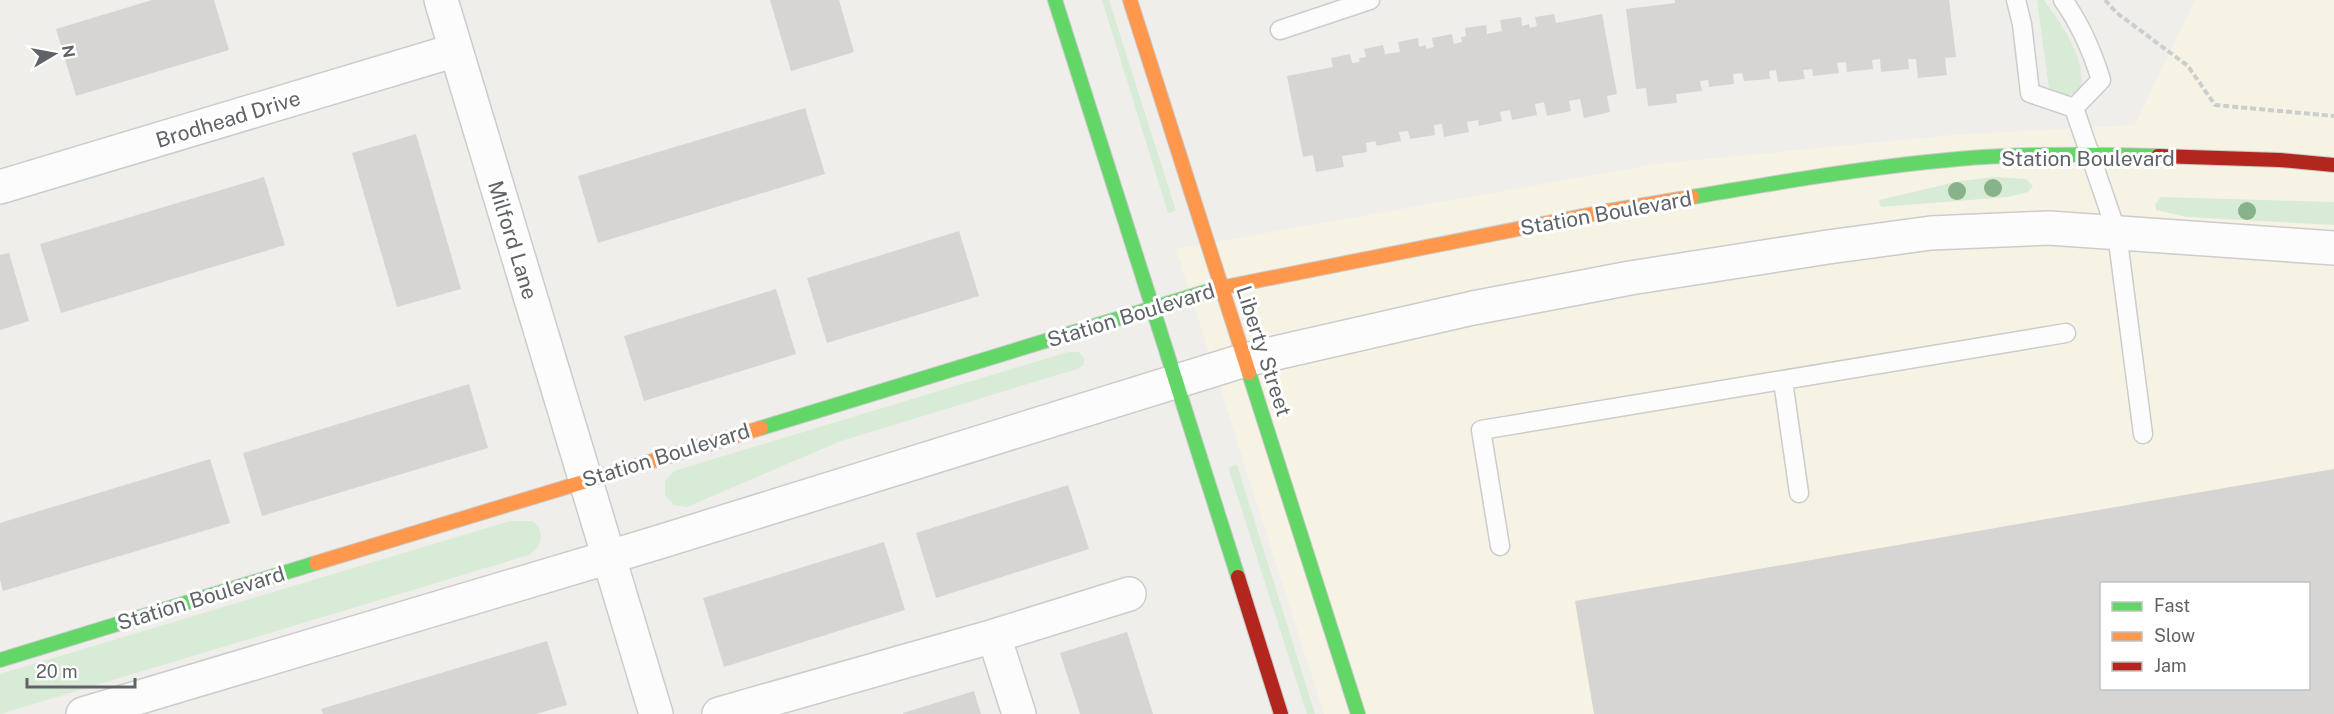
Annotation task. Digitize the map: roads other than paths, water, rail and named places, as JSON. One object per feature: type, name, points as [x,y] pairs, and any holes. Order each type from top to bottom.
[{"type":"street","name":"Milford Lane","points":[[441,0],[656,714]]},
{"type":"street","points":[[1055,0],[1281,714]]},
{"type":"street","name":"Liberty Street","points":[[1130,0],[1358,714]]},
{"type":"street","name":"Brodhead Drive","points":[[1,185],[456,50]]},
{"type":"street","name":"Station Boulevard","points":[[0,660],[1221,287],[1608,212],[1849,171],[1960,159],[2091,154],[2280,160],[2334,165]]},
{"type":"street","points":[[83,714],[609,557],[1245,360],[1484,306],[1630,278],[1931,233],[2049,228],[2334,248]]},
{"type":"street","points":[[719,714],[994,636],[1129,594]]},
{"type":"street","points":[[994,636],[1018,714]]},
{"type":"lane","points":[[1280,30],[1370,0]]},
{"type":"lane","points":[[2016,0],[2030,93],[2074,108]]},
{"type":"lane","points":[[2062,0],[2091,47],[2101,80],[2074,108]]},
{"type":"lane","points":[[2074,108],[2117,233],[2143,434]]},
{"type":"lane","points":[[1500,546],[1481,430],[2066,333]]},
{"type":"lane","points":[[1783,381],[1799,493]]}]
